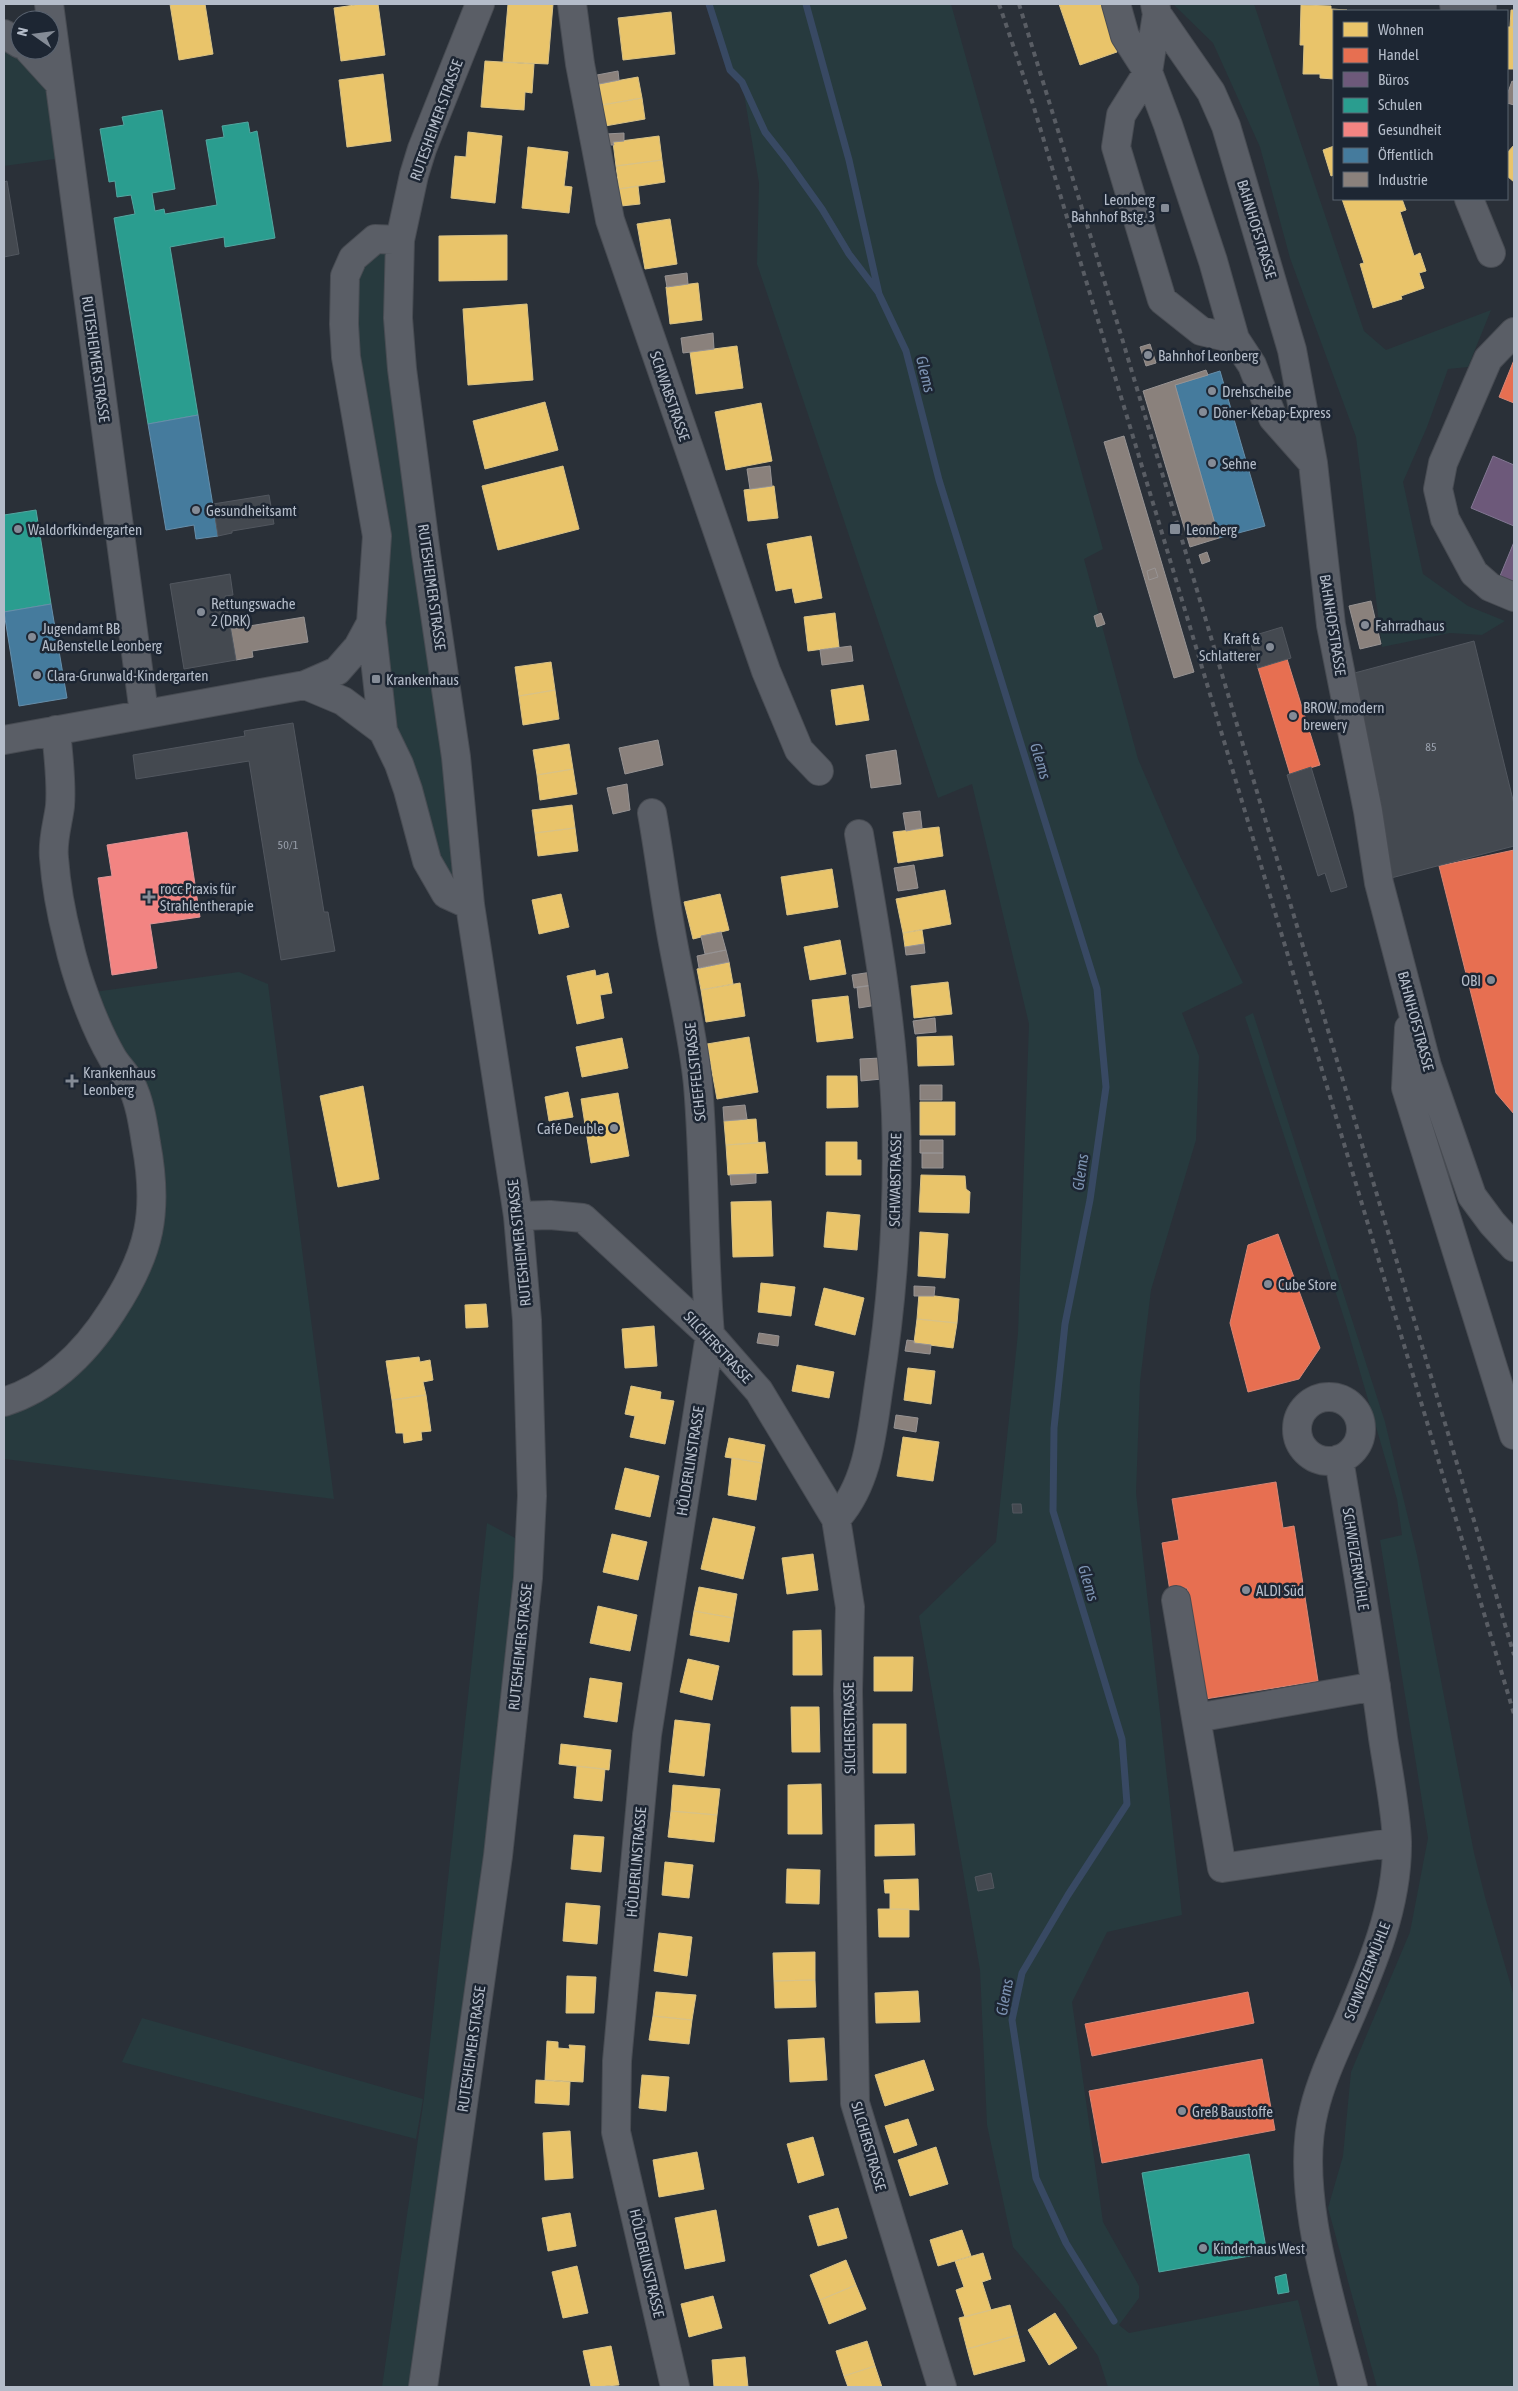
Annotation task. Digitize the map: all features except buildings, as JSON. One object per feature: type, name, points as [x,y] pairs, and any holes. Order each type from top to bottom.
[{"type":"street","name":"RUTESHEIMER STRASSE","points":[[49,4],[144,713]]},
{"type":"street","name":"RUTESHEIMER STRASSE","points":[[424,2387],[498,1856],[528,1578],[532,1496],[527,1320],[518,1216],[470,905],[456,757],[402,368],[398,318],[400,240],[409,194],[422,148],[480,4]]},
{"type":"street","name":"SCHWABSTRASSE","points":[[572,4],[580,64],[610,220],[766,671],[799,750],[819,771]]},
{"type":"street","points":[[1116,4],[1125,36],[1148,72],[1168,125],[1213,261],[1235,339],[1252,365],[1273,418],[1313,464]]},
{"type":"street","points":[[1156,9],[1148,72],[1121,115],[1116,147],[1162,300],[1201,332],[1235,339]]},
{"type":"street","name":"BAHNHOFSTRASSE","points":[[1156,9],[1211,92],[1226,126],[1292,350],[1313,464],[1331,625],[1371,811],[1379,883],[1427,1066],[1472,1196],[1492,1224],[1514,1247]]},
{"type":"street","points":[[38,60],[59,83]]},
{"type":"street","points":[[1469,200],[1491,253]]},
{"type":"street","points":[[400,240],[375,239],[353,258],[345,276],[344,324],[346,357],[377,536],[371,623],[383,732],[399,764],[408,790],[427,861],[446,894],[470,905]]},
{"type":"street","points":[[1514,332],[1488,359],[1443,463],[1438,489],[1445,519],[1474,573],[1490,587],[1514,597]]},
{"type":"street","points":[[4,740],[99,724],[144,713],[305,686],[337,671],[358,647],[371,623]]},
{"type":"street","points":[[305,686],[343,701],[383,732]]},
{"type":"street","points":[[4,1402],[42,1384],[87,1347],[128,1285],[144,1250],[152,1214],[149,1157],[135,1094],[131,1083],[111,1055],[86,996],[75,968],[61,907],[54,858],[54,842],[60,804],[56,730]]},
{"type":"street","name":"SCHEFFELSTRASSE","points":[[652,813],[671,932],[689,1018],[698,1084],[703,1156],[710,1335]]},
{"type":"street","name":"SCHWABSTRASSE","points":[[836,1519],[850,1503],[869,1452],[888,1328],[895,1227],[896,1114],[885,998],[859,834]]},
{"type":"street","points":[[1411,1004],[1406,1088],[1514,1435]]},
{"type":"street","name":"SILCHERSTRASSE","points":[[518,1216],[550,1215],[583,1218],[710,1335],[759,1391],[836,1519],[850,1607],[848,1690],[855,2103],[942,2387]]},
{"type":"street","name":"HÖLDERLINSTRASSE","points":[[675,2387],[616,2132],[616,2061],[647,1735],[710,1335]]},
{"type":"street","name":"SCHWEIZERMÜHLE","points":[[1339,1459],[1376,1686],[1397,1842],[1393,1885],[1386,1924],[1328,2068],[1313,2111],[1307,2151],[1309,2195],[1319,2247],[1353,2387]]},
{"type":"street","points":[[1176,1600],[1222,1868],[1397,1842]]},
{"type":"street","points":[[1196,1718],[1376,1686]]},
{"type":"green space","points":[[709,4],[951,4],[1103,549],[1084,559],[1138,759],[1179,854],[1243,983],[1182,1013],[1199,1056],[1196,1140],[1151,1290],[1140,1382],[1136,1493],[1182,1915],[1107,1932],[1072,2002],[1103,2222],[1139,2286],[1139,2298],[1119,2325],[1129,2333],[1298,2300],[1320,2387],[1108,2387],[1098,2356],[1063,2306],[1013,2247],[987,2125],[980,1970],[919,1616],[996,1542],[1018,1333],[1029,1024],[972,784],[938,798],[757,264],[759,183],[742,82],[730,70]]},
{"type":"green space","points":[[1173,4],[1254,4],[1364,331],[1386,350],[1491,310],[1468,367],[1448,369],[1427,427],[1403,482],[1423,574],[1468,606],[1505,621],[1482,635],[1450,633],[1382,647],[1356,437],[1290,258],[1260,147],[1213,43]]},
{"type":"green space","points":[[4,35],[10,40],[10,60],[33,60],[59,83],[69,157],[4,166]]},
{"type":"green space","points":[[400,240],[470,905],[446,894],[383,731],[377,536],[346,357],[353,258]]},
{"type":"green space","points":[[239,972],[268,984],[334,1499],[4,1459],[4,1413],[37,1400],[151,1257],[114,1032],[94,992]]},
{"type":"green space","points":[[1253,1013],[1385,1422],[1417,1555],[1474,1853],[1514,1996],[1514,2387],[1377,2387],[1328,2208],[1343,2156],[1351,2072],[1410,1932],[1428,1838],[1380,1540],[1402,1535],[1397,1499],[1346,1324],[1245,1017]]},
{"type":"green space","points":[[487,1523],[517,1539],[509,1642],[489,1814],[412,2387],[382,2387],[424,2098]]},
{"type":"green space","points":[[142,2018],[423,2099],[416,2139],[122,2062]]},
{"type":"waterway","points":[[709,4],[730,70],[742,82],[765,132],[822,209],[849,254],[878,292]]},
{"type":"waterway","name":"Glems","points":[[806,4],[849,160],[879,294],[906,351],[939,480],[1097,989],[1106,1087],[1090,1200],[1065,1324],[1054,1428],[1053,1511],[1122,1739],[1127,1804],[1068,1895],[1022,1973],[1012,2020],[1036,2178],[1066,2243],[1114,2321]]},
{"type":"railway","points":[[999,4],[1032,101],[1514,1714]]},
{"type":"railway","points":[[1019,4],[1121,335],[1514,1655]]},
{"type":"place","name":"Leonberg Bahnhof Bstg. 3","points":[[1165,208]]},
{"type":"place","name":"Bahnhof Leonberg","points":[[1148,355]]},
{"type":"place","name":"Drehscheibe","points":[[1212,391]]},
{"type":"place","name":"Döner-Kebap-Express","points":[[1203,412]]},
{"type":"place","name":"Sehne","points":[[1212,463]]},
{"type":"place","name":"Gesundheitsamt","points":[[196,510]]},
{"type":"place","name":"Waldorfkindergarten","points":[[18,529]]},
{"type":"place","name":"Leonberg","points":[[1175,529]]},
{"type":"place","name":"Rettungswache 2 (DRK)","points":[[201,612]]},
{"type":"place","name":"Fahrradhaus","points":[[1365,625]]},
{"type":"place","name":"Jugendamt BB Außenstelle Leonberg","points":[[32,637]]},
{"type":"place","name":"Kraft & Schlatterer","points":[[1270,647]]},
{"type":"place","name":"Clara-Grunwald-Kindergarten","points":[[37,675]]},
{"type":"place","name":"Krankenhaus","points":[[376,679]]},
{"type":"place","name":"BROW. modern brewery","points":[[1293,716]]},
{"type":"place","name":"rocc Praxis für Strahlentherapie","points":[[149,897]]},
{"type":"place","name":"OBI","points":[[1491,980]]},
{"type":"place","name":"Krankenhaus Leonberg","points":[[72,1081]]},
{"type":"place","name":"Café Deuble","points":[[614,1128]]},
{"type":"place","name":"Cube Store","points":[[1268,1284]]},
{"type":"place","name":"ALDI Süd","points":[[1246,1590]]},
{"type":"place","name":"Greß Baustoffe","points":[[1182,2111]]},
{"type":"place","name":"Kinderhaus West","points":[[1203,2248]]}]
